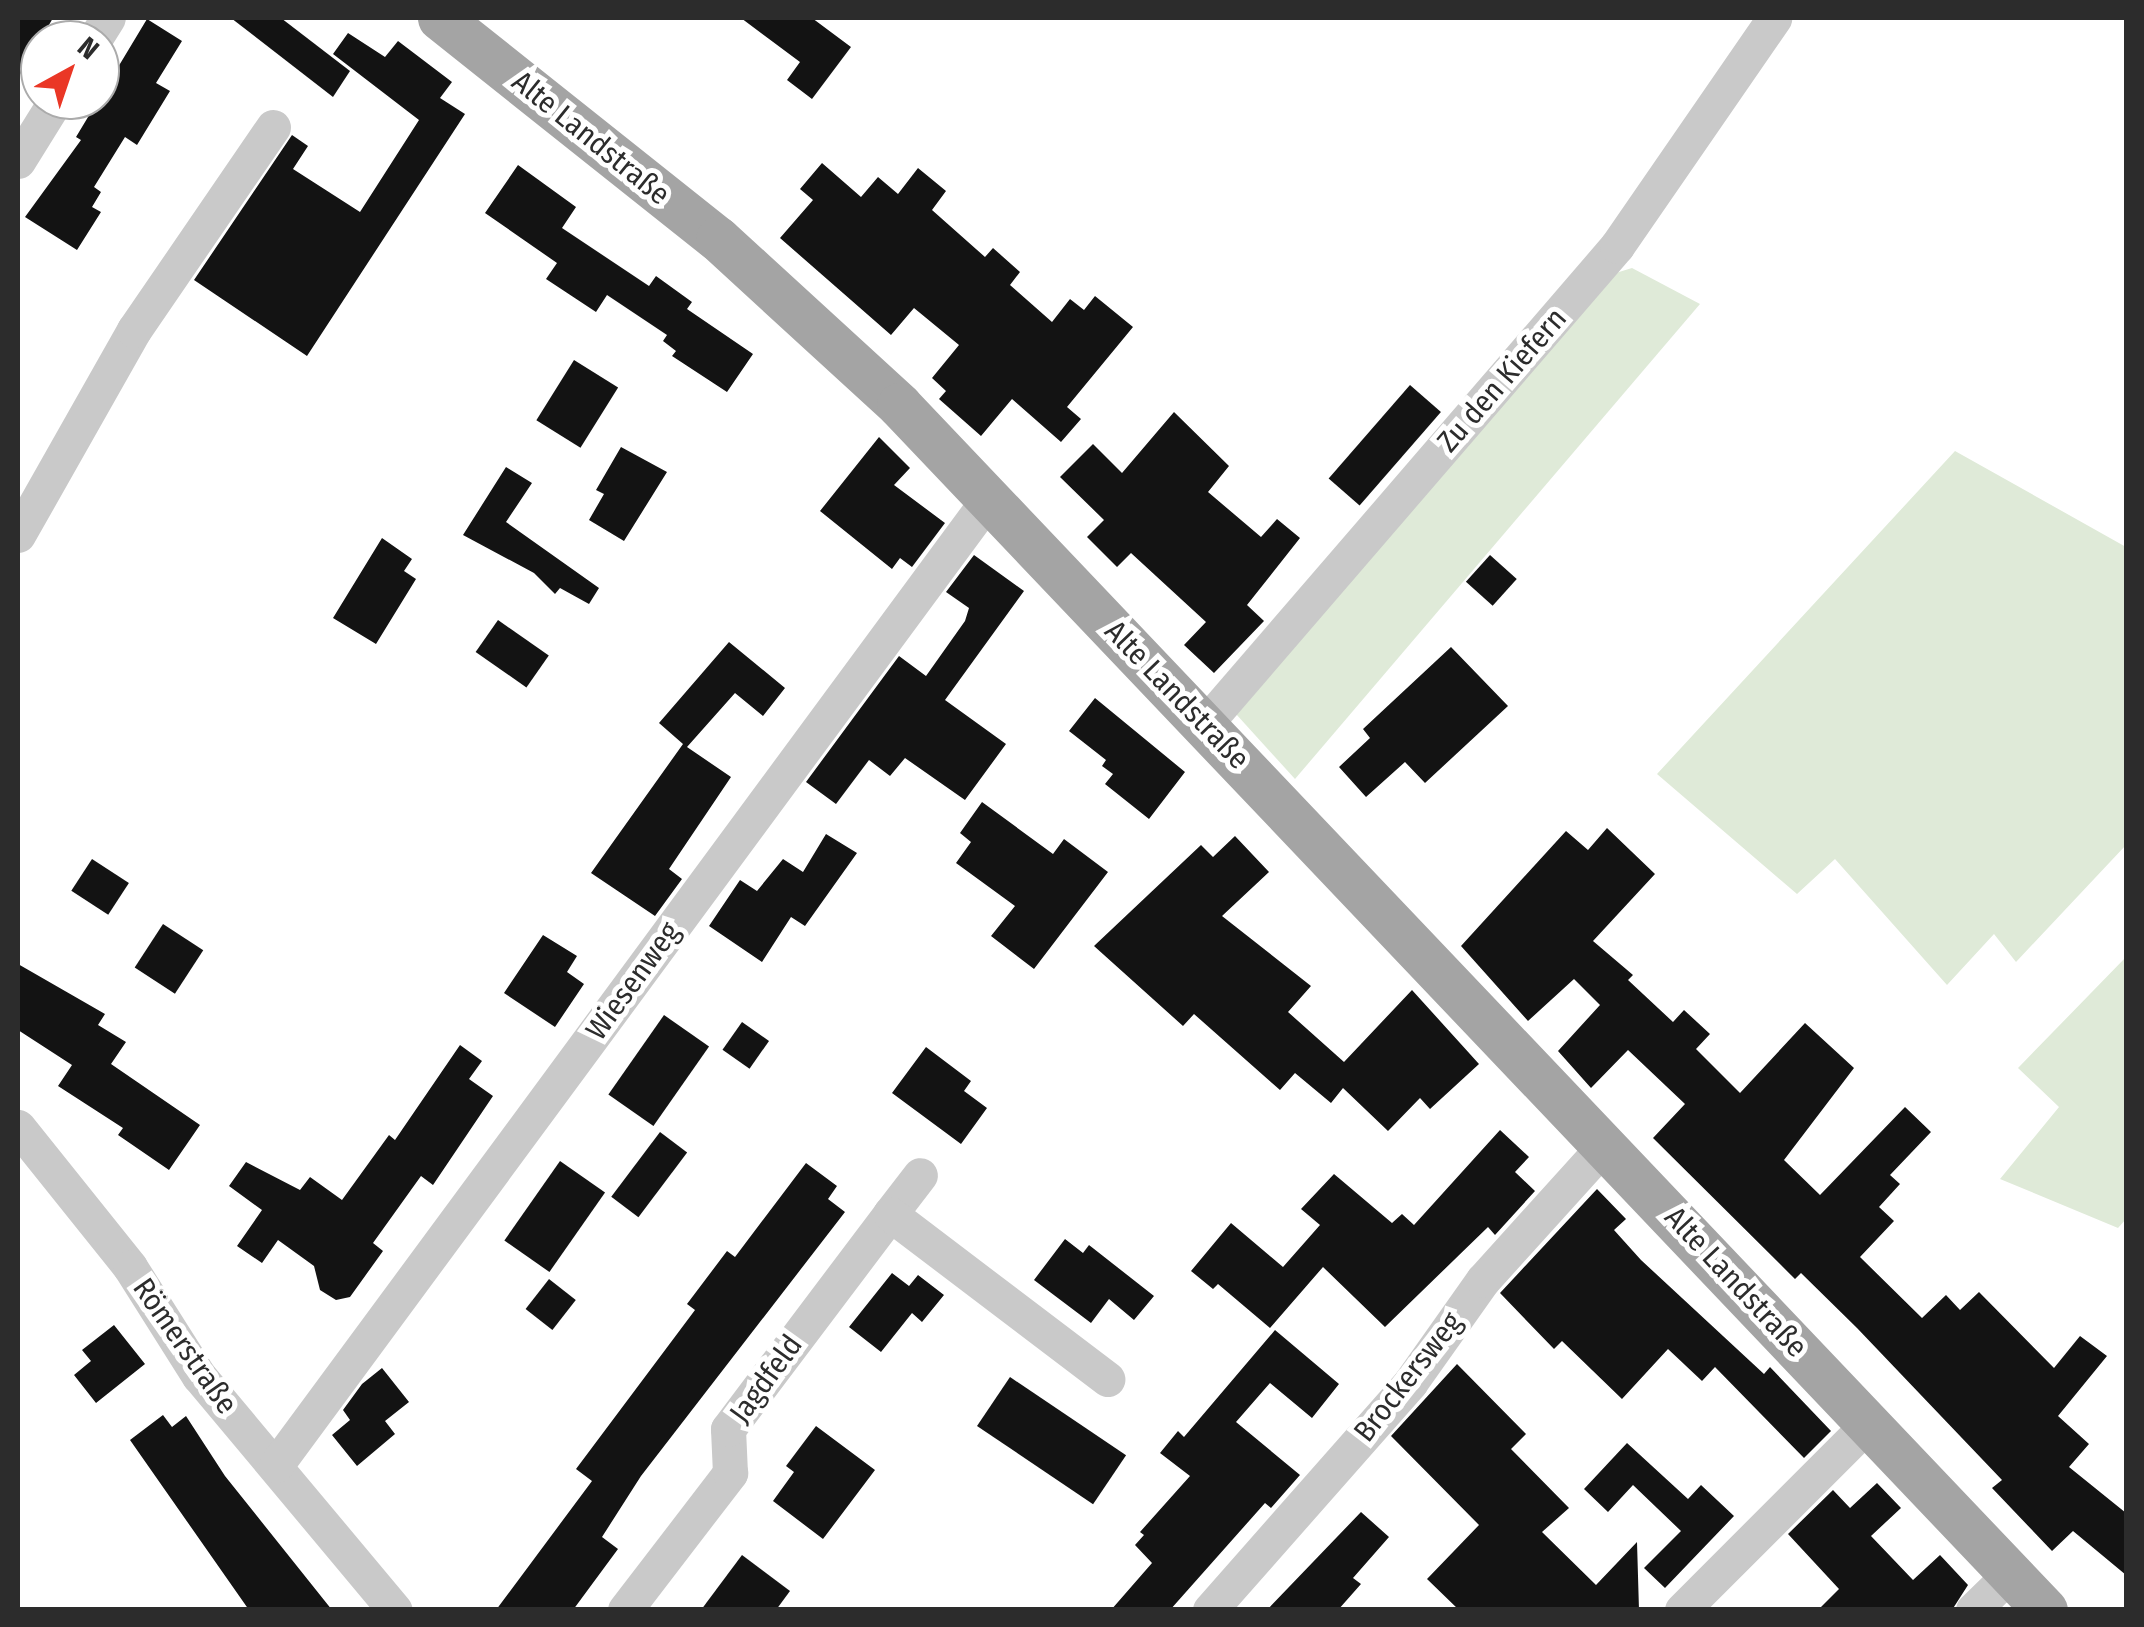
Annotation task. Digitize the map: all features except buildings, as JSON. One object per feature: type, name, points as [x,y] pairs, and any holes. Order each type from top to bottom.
[{"type":"main road","name":"Alte Landstraße","points":[[440,18],[718,239],[990,497],[2044,1610]]},
{"type":"street","name":"Zu den Kiefern","points":[[1205,724],[1617,246],[1774,18]]},
{"type":"street","points":[[18,161],[44,120]]},
{"type":"street","points":[[18,535],[134,330],[273,127]]},
{"type":"street","name":"Wiesenweg","points":[[276,1465],[990,497]]},
{"type":"street","name":"Römerstraße","points":[[18,1127],[130,1267],[199,1376],[395,1610]]},
{"type":"street","name":"Brockersweg","points":[[1210,1610],[1410,1383],[1483,1280],[1606,1144]]},
{"type":"street","name":"Jagdfeld","points":[[635,1606],[730,1474],[728,1429],[920,1175]]},
{"type":"street","points":[[890,1214],[1107,1379]]},
{"type":"street","points":[[1682,1610],[1870,1422]]},
{"type":"street","points":[[1974,1610],[2012,1573]]},
{"type":"green space","points":[[1632,268],[1700,304],[1295,779],[1236,714],[1606,276]]},
{"type":"green space","points":[[1955,451],[2126,547],[2126,845],[2016,962],[1994,934],[1947,985],[1835,859],[1797,894],[1657,774]]},
{"type":"green space","points":[[2126,957],[2126,1219],[2118,1228],[2000,1179],[2059,1107],[2018,1068]]}]
